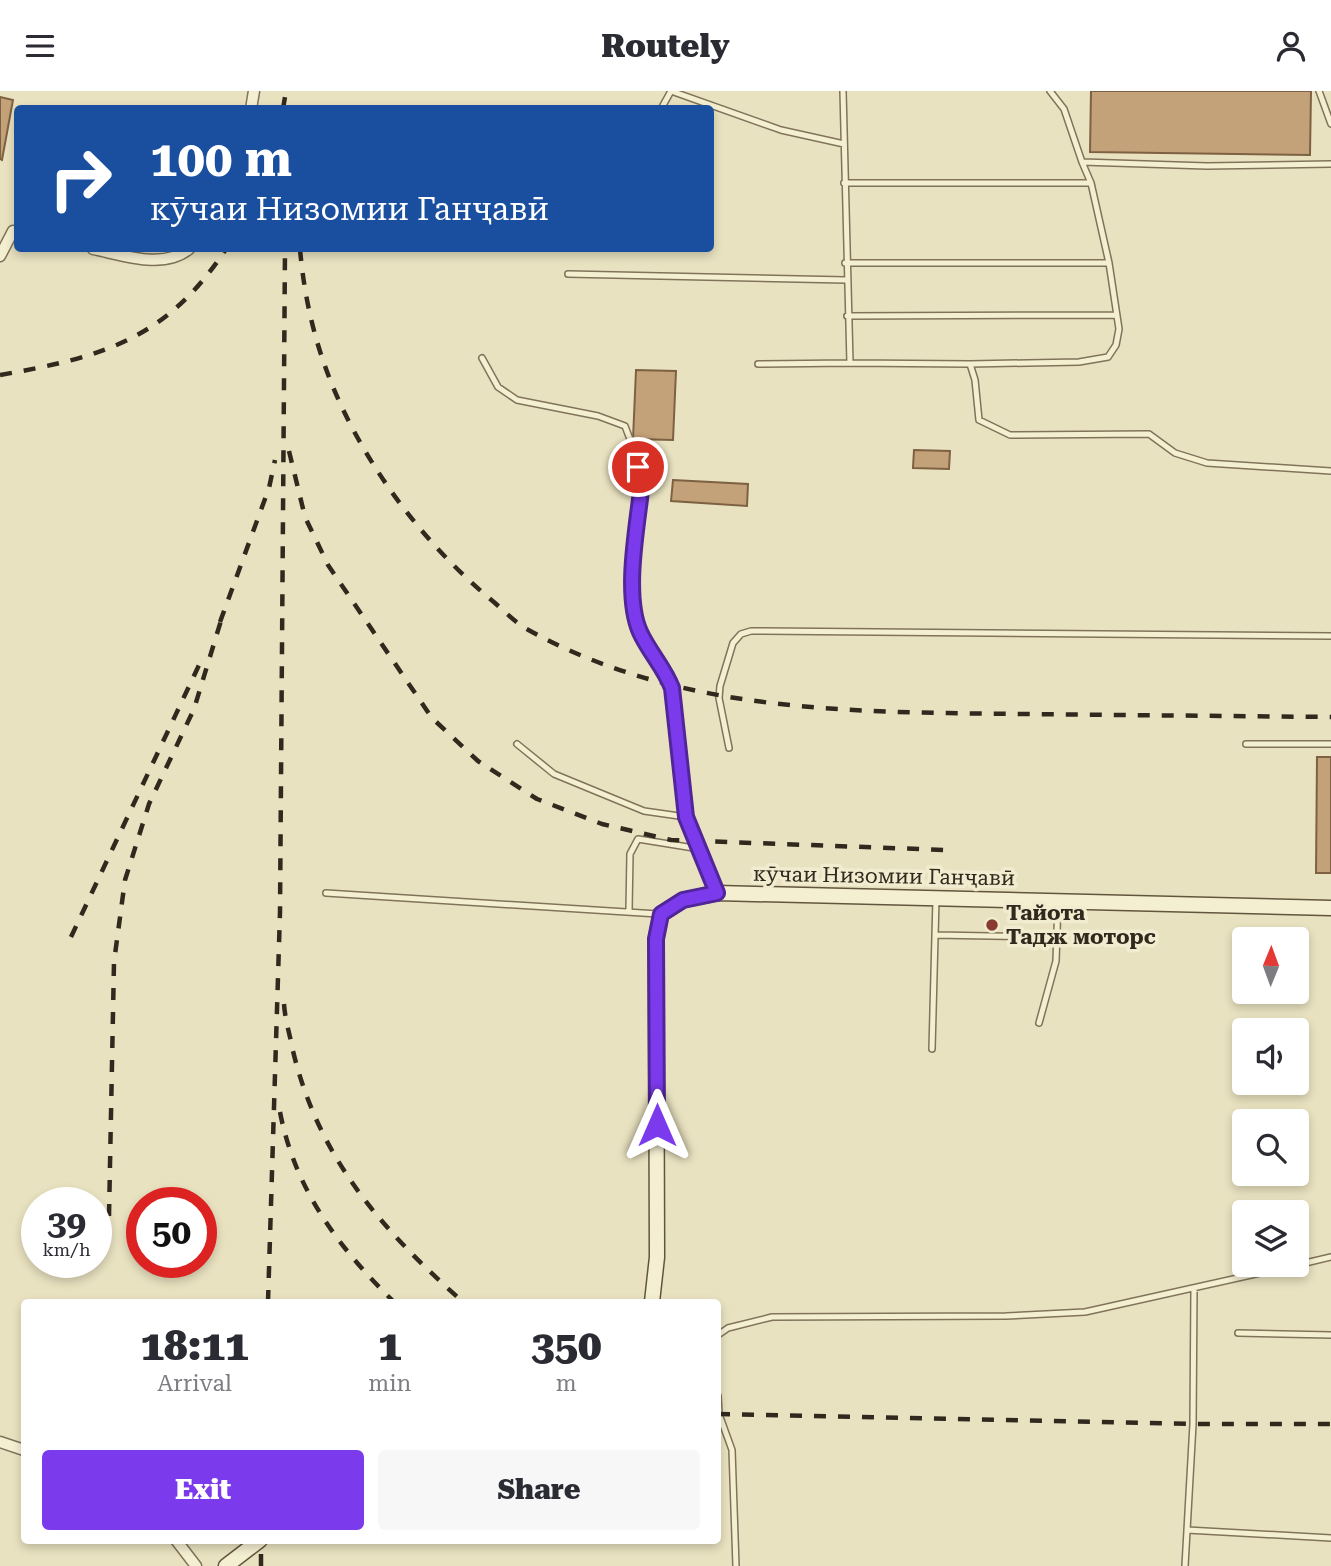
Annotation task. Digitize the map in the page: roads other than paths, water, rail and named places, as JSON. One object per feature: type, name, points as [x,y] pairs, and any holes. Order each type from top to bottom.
[{"type":"main road","name":"кӯчаи Низомии Ганҷавӣ","points":[[661,914],[683,900],[717,893],[1331,908]]},
{"type":"main road","points":[[652,1299],[657,1257],[656,939],[661,914]]},
{"type":"main road","points":[[226,1566],[255,1544]]},
{"type":"street","points":[[0,256],[14,234]]},
{"type":"street","points":[[112,252],[155,259],[182,255],[186,252]]},
{"type":"street","points":[[0,1442],[21,1449]]},
{"type":"street","points":[[179,1544],[196,1566]]},
{"type":"lane","points":[[671,91],[710,105]]},
{"type":"lane","points":[[843,91],[845,263],[850,363]]},
{"type":"lane","points":[[758,364],[1079,362],[1108,357],[1116,345],[1119,329],[1109,263],[1091,183],[1064,109],[1050,91]]},
{"type":"lane","points":[[1319,91],[1331,124]]},
{"type":"lane","points":[[714,106],[781,130],[844,143]]},
{"type":"lane","points":[[1082,162],[1208,166],[1331,164]]},
{"type":"lane","points":[[844,183],[1091,183]]},
{"type":"lane","points":[[845,263],[1109,263]]},
{"type":"lane","points":[[568,274],[846,280]]},
{"type":"lane","points":[[847,316],[1115,315]]},
{"type":"lane","points":[[482,358],[498,387],[517,400],[598,416],[625,426],[642,482],[633,582],[635,614],[639,631],[664,668],[672,688],[686,817],[717,893]]},
{"type":"lane","points":[[970,364],[975,380],[979,420],[1010,435],[1149,434],[1175,453],[1208,463],[1331,471]]},
{"type":"lane","points":[[729,748],[719,698],[720,686],[733,643],[741,634],[751,631],[1331,636]]},
{"type":"lane","points":[[517,744],[554,774],[644,811],[686,817]]},
{"type":"lane","points":[[1246,744],[1331,744]]},
{"type":"lane","points":[[629,910],[630,854],[638,839],[700,849]]},
{"type":"lane","points":[[326,893],[506,907],[629,910],[661,914]]},
{"type":"lane","points":[[932,1049],[936,898]]},
{"type":"lane","points":[[1040,1023],[1056,961],[1058,902]]},
{"type":"lane","points":[[936,935],[1041,937]]},
{"type":"lane","points":[[1309,1262],[1331,1257]]},
{"type":"lane","points":[[721,1333],[728,1328],[772,1317],[1006,1316],[1085,1312],[1243,1277]]},
{"type":"lane","points":[[1185,1566],[1193,1424],[1194,1288]]},
{"type":"lane","points":[[1238,1333],[1331,1335]]},
{"type":"lane","points":[[721,1420],[732,1450],[736,1566]]},
{"type":"lane","points":[[1187,1530],[1331,1538]]},
{"type":"railway","points":[[284,105],[286,91]]},
{"type":"railway","points":[[0,375],[70,361],[129,339],[180,305],[224,252]]},
{"type":"railway","points":[[268,1299],[280,912],[285,252]]},
{"type":"railway","points":[[300,252],[310,315],[329,376],[356,434],[391,491],[439,550],[509,616],[525,628],[583,656],[642,677],[702,692],[827,708],[890,712],[1331,717]]},
{"type":"railway","points":[[289,451],[305,517],[328,565],[432,718],[478,761],[537,799],[602,824],[671,840],[945,850]]},
{"type":"railway","points":[[220,622],[269,488],[275,460]]},
{"type":"railway","points":[[110,1187],[114,962],[125,880],[149,804],[194,709],[223,614]]},
{"type":"railway","points":[[71,937],[200,663]]},
{"type":"railway","points":[[284,1004],[286,1022],[304,1090],[337,1159],[380,1219],[460,1299]]},
{"type":"railway","points":[[280,1112],[296,1167],[322,1216],[355,1261],[391,1299]]},
{"type":"railway","points":[[721,1414],[1193,1424],[1331,1424]]},
{"type":"railway","points":[[261,1544],[261,1566]]},
{"type":"place","name":"Тайота Тадж моторс","points":[[992,925]]}]
